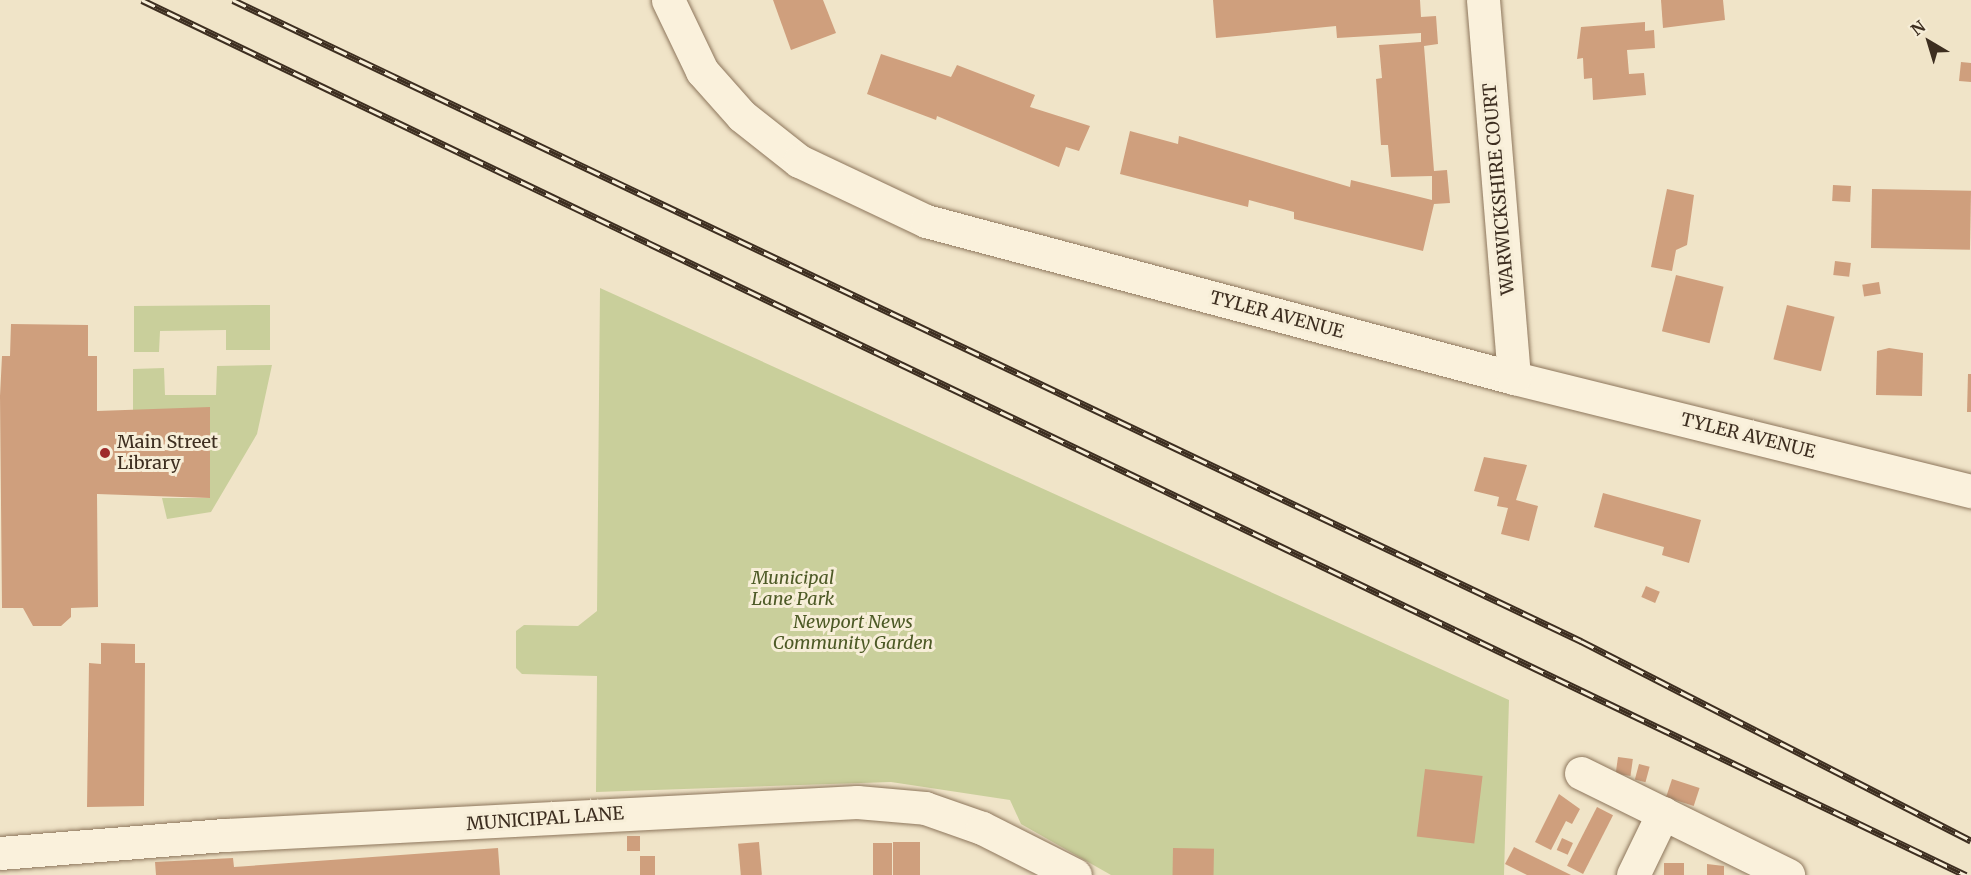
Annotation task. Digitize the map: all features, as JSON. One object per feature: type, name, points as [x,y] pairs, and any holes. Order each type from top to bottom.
[{"type":"street","name":"TYLER AVENUE","points":[[668,0],[702,71],[742,116],[799,161],[926,221],[1514,378],[1971,491]]},
{"type":"street","name":"WARWICKSHIRE COURT","points":[[1483,0],[1514,378]]},
{"type":"street","points":[[1581,773],[1788,875]]},
{"type":"street","name":"MUNICIPAL LANE","points":[[0,853],[858,802],[925,808],[982,828],[1076,875]]},
{"type":"street","points":[[1634,875],[1663,813]]},
{"type":"green space","name":"Municipal Lane Park","points":[[600,288],[1509,700],[1504,875],[1111,875],[1021,824],[1010,800],[891,782],[596,792],[597,676],[522,674],[516,668],[516,631],[524,625],[578,626],[597,611]]},
{"type":"green space","points":[[270,305],[270,350],[226,350],[226,330],[160,331],[159,352],[134,352],[134,306]]},
{"type":"green space","points":[[272,365],[257,434],[211,512],[167,519],[162,498],[210,498],[210,408],[133,411],[133,369],[164,368],[165,395],[216,395],[217,366]]},
{"type":"building","points":[[773,0],[823,0],[836,33],[791,50]]},
{"type":"building","points":[[1213,0],[1420,0],[1421,17],[1436,16],[1438,44],[1424,46],[1434,171],[1447,170],[1450,203],[1434,204],[1423,251],[1294,219],[1294,212],[1249,200],[1248,207],[1120,174],[1130,131],[1178,144],[1179,136],[1350,187],[1351,180],[1432,200],[1432,176],[1391,177],[1388,145],[1381,145],[1376,79],[1382,78],[1379,45],[1421,42],[1421,33],[1337,38],[1336,26],[1216,38]]},
{"type":"building","points":[[1661,0],[1723,0],[1725,20],[1663,28]]},
{"type":"building","points":[[1645,22],[1645,31],[1654,30],[1655,48],[1627,50],[1629,74],[1644,73],[1646,95],[1593,100],[1592,78],[1584,79],[1583,58],[1577,59],[1581,27]]},
{"type":"building","points":[[881,54],[951,77],[957,65],[1035,95],[1030,107],[1090,126],[1079,151],[1066,147],[1059,167],[937,116],[936,120],[867,94]]},
{"type":"building","points":[[1961,62],[1971,63],[1971,82],[1959,81]]},
{"type":"building","points":[[1833,185],[1851,186],[1850,202],[1832,201]]},
{"type":"building","points":[[1667,189],[1694,195],[1687,245],[1676,250],[1672,271],[1651,267]]},
{"type":"building","points":[[1872,189],[1971,191],[1970,250],[1871,248]]},
{"type":"building","points":[[1835,261],[1851,263],[1849,277],[1833,275]]},
{"type":"building","points":[[1676,275],[1724,287],[1710,343],[1662,331]]},
{"type":"building","points":[[1879,282],[1881,294],[1864,297],[1862,285]]},
{"type":"building","points":[[1787,305],[1835,317],[1821,371],[1773,359]]},
{"type":"building","name":"Main Street Library","points":[[11,324],[88,325],[88,356],[97,356],[97,411],[210,407],[210,498],[97,494],[98,607],[71,608],[71,617],[61,626],[33,626],[23,608],[2,608],[0,396],[2,356],[10,356]]},
{"type":"building","points":[[1889,348],[1923,353],[1922,396],[1876,395],[1877,351]]},
{"type":"building","points":[[1968,374],[1971,374],[1971,412],[1967,412]]},
{"type":"building","points":[[1484,457],[1527,465],[1516,500],[1538,506],[1529,541],[1501,534],[1508,508],[1497,506],[1499,497],[1474,491]]},
{"type":"building","points":[[1603,493],[1701,520],[1689,563],[1662,555],[1664,547],[1594,527]]},
{"type":"building","points":[[1646,586],[1660,592],[1655,603],[1641,597]]},
{"type":"building","points":[[101,643],[135,644],[135,663],[145,663],[144,806],[87,807],[89,663],[101,664]]},
{"type":"building","points":[[1618,757],[1633,759],[1630,776],[1616,774]]},
{"type":"building","points":[[1639,764],[1650,767],[1645,782],[1635,779]]},
{"type":"building","points":[[1425,769],[1483,776],[1474,844],[1417,836]]},
{"type":"building","points":[[1672,779],[1700,788],[1694,806],[1666,797]]},
{"type":"building","points":[[1559,794],[1580,809],[1572,824],[1566,821],[1551,850],[1535,842]]},
{"type":"building","points":[[1597,807],[1613,815],[1583,874],[1567,866]]},
{"type":"building","points":[[627,836],[640,836],[640,851],[627,851]]},
{"type":"building","points":[[1562,838],[1573,843],[1568,855],[1557,850]]},
{"type":"building","points":[[759,842],[762,875],[741,875],[738,844]]},
{"type":"building","points":[[893,842],[920,842],[920,875],[893,875]]},
{"type":"building","points":[[873,843],[892,843],[892,875],[873,875]]},
{"type":"building","points":[[1514,847],[1571,875],[1527,875],[1505,864]]},
{"type":"building","points":[[498,848],[500,875],[156,875],[155,862],[233,858],[234,867]]},
{"type":"building","points":[[1173,848],[1214,849],[1214,875],[1173,875]]},
{"type":"building","points":[[640,856],[655,856],[655,875],[640,875]]},
{"type":"building","points":[[1664,863],[1684,863],[1684,875],[1664,875]]},
{"type":"building","points":[[1707,864],[1724,866],[1724,875],[1707,875]]},
{"type":"railway","points":[[142,0],[1966,875]]},
{"type":"railway","points":[[233,0],[1581,641],[1971,841]]},
{"type":"place","name":"Main Street Library","points":[[105,453]]},
{"type":"park label","name":"Newport News Community Garden","points":[[853,633]]}]
